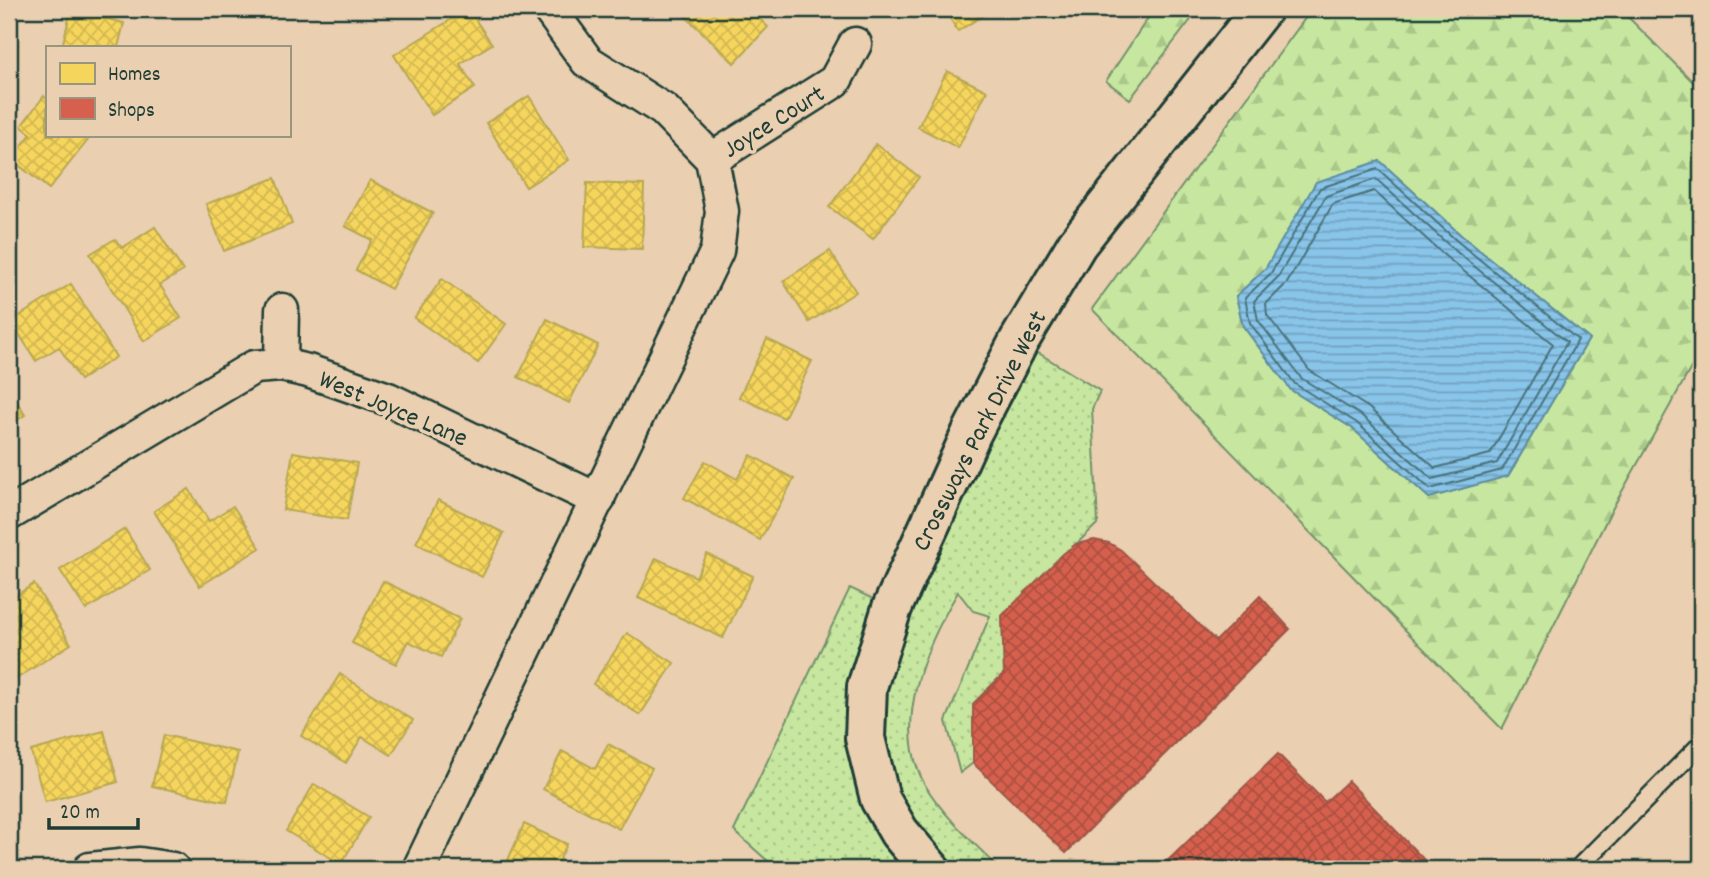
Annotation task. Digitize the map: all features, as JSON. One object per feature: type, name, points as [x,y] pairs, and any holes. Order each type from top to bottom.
[{"type":"street","points":[[419,869],[717,251],[722,211],[712,159],[664,110],[587,61],[549,9]]},
{"type":"street","name":"Crossways Park Drive West","points":[[930,869],[899,832],[880,799],[865,738],[867,687],[892,608],[978,420],[1019,341],[1076,244],[1252,16]]},
{"type":"street","name":"Joyce Court","points":[[712,159],[835,81],[855,44]]},
{"type":"street","points":[[281,365],[282,310]]},
{"type":"street","name":"West Joyce Lane","points":[[9,514],[254,368],[281,365],[388,399],[598,500]]},
{"type":"street","points":[[90,869],[140,864],[173,869]]},
{"type":"lane","points":[[1577,869],[1701,744]]},
{"type":"green space","points":[[1154,9],[1199,9],[1130,99],[1106,81]]},
{"type":"green space","points":[[1312,9],[1620,9],[1701,90],[1701,350],[1610,513],[1502,729],[1092,309]],"holes":[[[1380,161],[1462,236],[1589,339],[1508,476],[1429,498],[1352,428],[1291,390],[1243,326],[1236,296]]]},
{"type":"green space","points":[[1019,341],[1100,391],[1092,409],[1098,523],[1002,616],[1004,673],[973,704],[973,763],[960,773],[946,721],[990,616],[973,611],[958,592],[925,660],[912,711],[911,737],[915,761],[933,797],[950,819],[1000,869],[777,869],[734,831],[850,588],[892,608]]},
{"type":"water","points":[[1380,161],[1462,236],[1589,339],[1508,476],[1429,498],[1352,428],[1291,390],[1243,326],[1236,296],[1265,269],[1316,182]]},
{"type":"building: Homes","points":[[468,9],[492,44],[460,64],[475,88],[432,115],[394,55]]},
{"type":"building: Homes","points":[[749,9],[768,27],[734,63],[680,11]]},
{"type":"building: Homes","points":[[944,9],[994,9],[958,31]]},
{"type":"building: Homes","points":[[71,10],[124,23],[118,46],[62,46]]},
{"type":"building: Homes","points":[[947,71],[987,91],[958,148],[918,127]]},
{"type":"building: Homes","points":[[44,96],[46,136],[91,136],[49,189],[11,159],[31,134],[21,126]]},
{"type":"building: Homes","points":[[529,96],[569,160],[526,187],[486,123]]},
{"type":"building: Homes","points":[[876,144],[919,177],[873,239],[829,207]]},
{"type":"building: Homes","points":[[275,178],[292,224],[224,251],[206,204]]},
{"type":"building: Homes","points":[[370,180],[433,213],[391,289],[356,270],[372,240],[345,226]]},
{"type":"building: Homes","points":[[587,183],[644,185],[642,249],[584,247]]},
{"type":"building: Homes","points":[[9,207],[18,222],[9,228]]},
{"type":"building: Homes","points":[[155,227],[183,271],[160,285],[181,318],[144,341],[90,254],[115,239],[122,248]]},
{"type":"building: Homes","points":[[830,251],[856,292],[809,322],[783,281]]},
{"type":"building: Homes","points":[[442,279],[506,324],[478,363],[414,318]]},
{"type":"building: Homes","points":[[71,284],[116,357],[80,380],[59,347],[36,361],[11,321]]},
{"type":"building: Homes","points":[[547,319],[598,345],[569,403],[518,377]]},
{"type":"building: Homes","points":[[767,339],[812,361],[784,418],[739,397]]},
{"type":"building: Homes","points":[[9,389],[25,415],[9,425]]},
{"type":"building: Homes","points":[[293,452],[357,463],[347,520],[283,510]]},
{"type":"building: Homes","points":[[751,455],[794,479],[760,540],[684,498],[705,461],[737,479]]},
{"type":"building: Homes","points":[[189,489],[209,521],[233,506],[260,548],[200,586],[154,511]]},
{"type":"building: Homes","points":[[438,500],[504,533],[482,577],[416,543]]},
{"type":"building: Homes","points":[[125,529],[150,570],[86,610],[60,570]]},
{"type":"building: Homes","points":[[707,554],[753,576],[723,638],[638,598],[656,558],[696,577]]},
{"type":"building: Homes","points":[[383,581],[460,619],[441,657],[408,641],[396,664],[352,643]]},
{"type":"building: Homes","points":[[34,584],[71,644],[11,682],[9,600]]},
{"type":"building: Homes","points":[[627,633],[674,663],[640,715],[593,684]]},
{"type":"building: Homes","points":[[340,674],[413,720],[391,755],[362,737],[346,763],[301,736]]},
{"type":"building: Homes","points":[[104,731],[118,782],[45,802],[31,751]]},
{"type":"building: Homes","points":[[164,735],[238,752],[227,802],[152,786]]},
{"type":"building: Homes","points":[[608,744],[652,768],[619,829],[543,789],[562,751],[595,769]]},
{"type":"building: Homes","points":[[314,784],[369,817],[341,864],[286,831]]},
{"type":"building: Homes","points":[[524,824],[567,844],[555,869],[504,869]]},
{"type":"building: Shops","points":[[1094,540],[1109,543],[1121,550],[1216,641],[1260,596],[1290,629],[1066,853],[973,763],[973,704],[1004,673],[1002,616],[1063,554],[1076,544]]},
{"type":"building: Shops","points":[[1278,754],[1325,802],[1348,781],[1433,869],[1159,869]]}]
